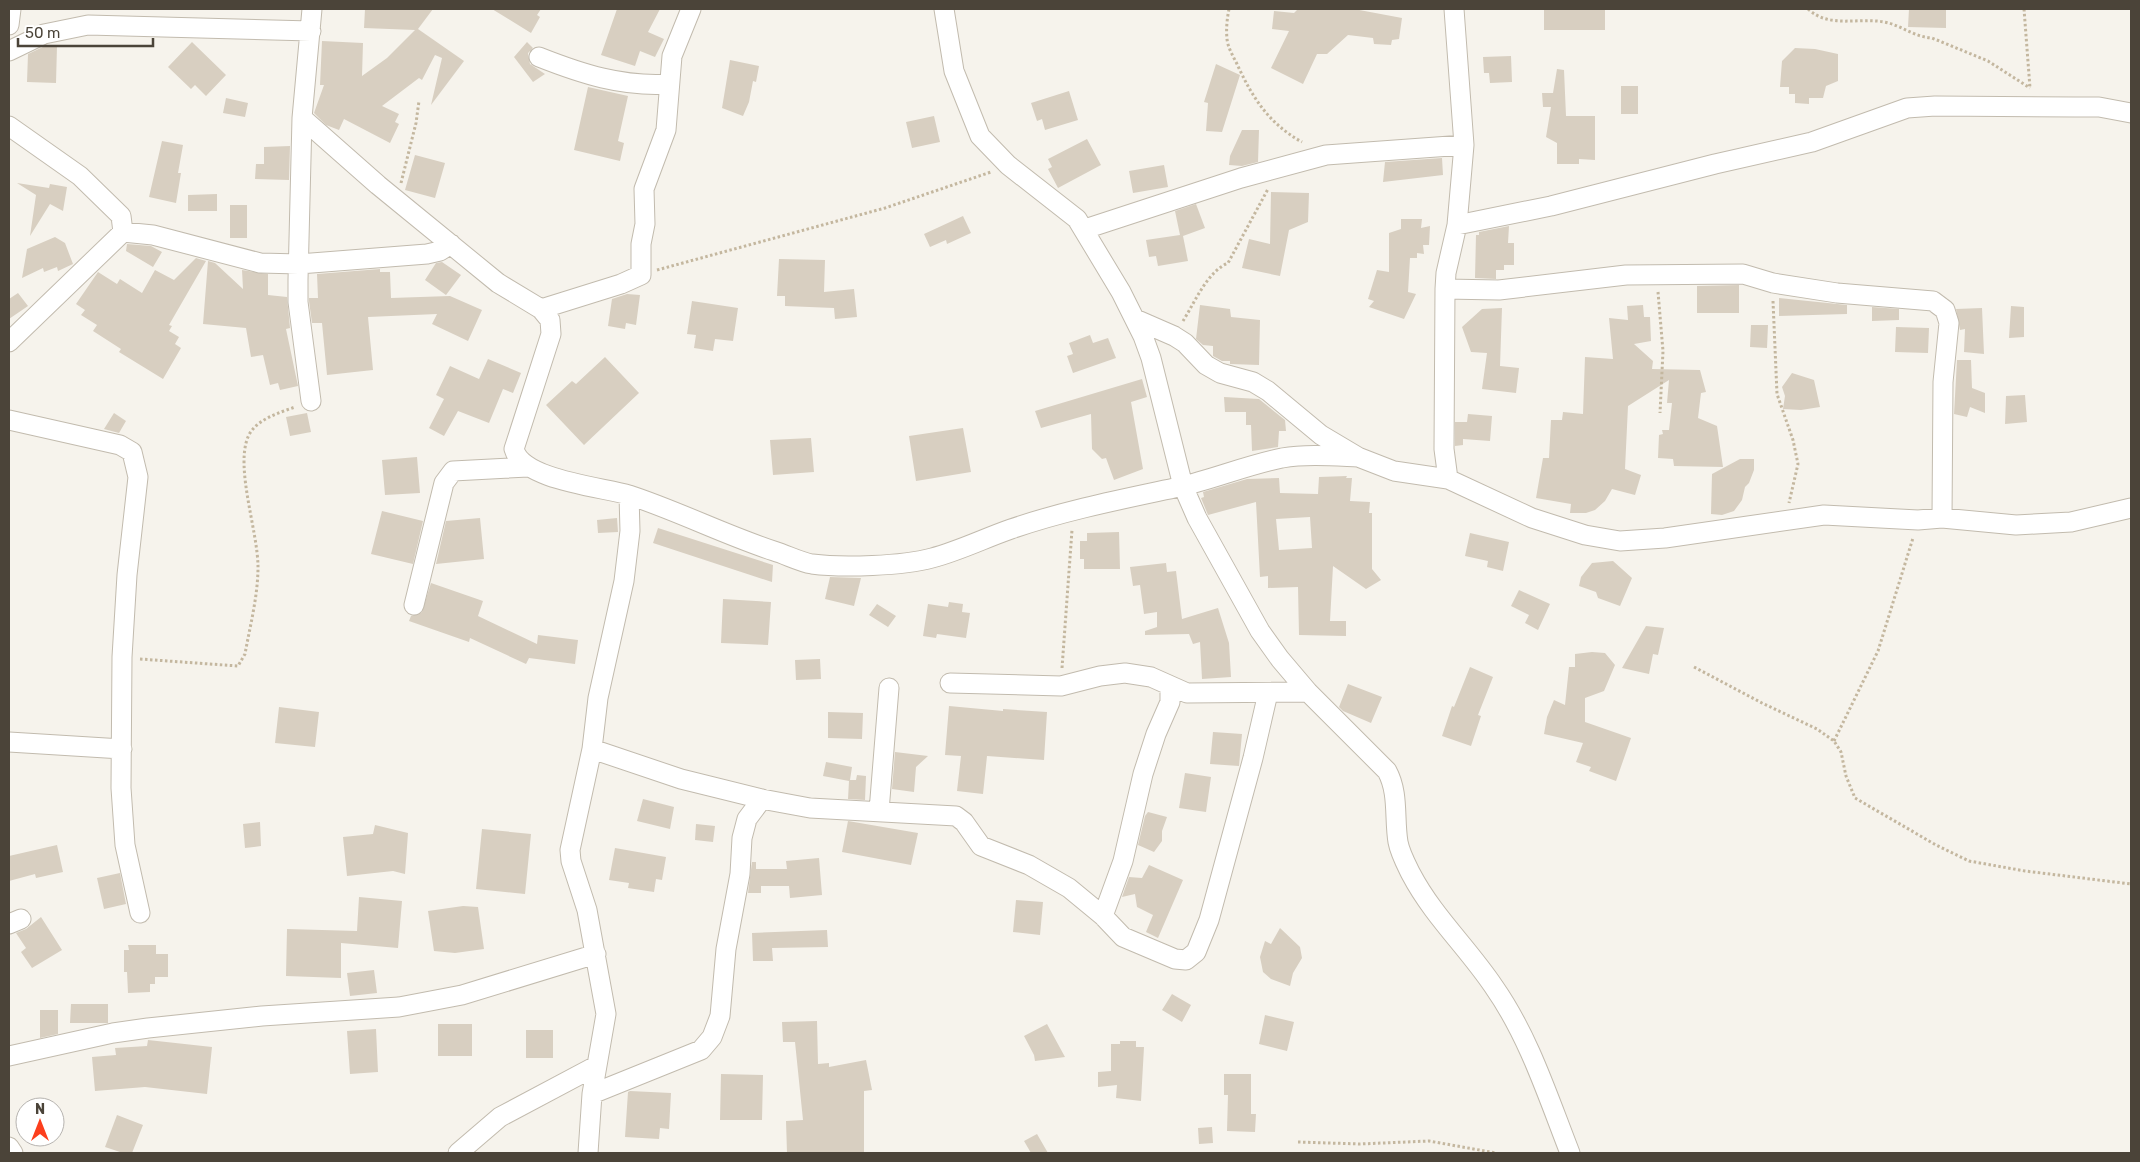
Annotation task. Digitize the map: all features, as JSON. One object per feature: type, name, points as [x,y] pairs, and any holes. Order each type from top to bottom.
[{"type":"street","points":[[9,25],[11,9]]},
{"type":"street","points":[[311,401],[298,302],[302,118],[312,9]]},
{"type":"street","points":[[541,309],[621,284],[640,275],[640,244],[645,224],[644,189],[666,130],[672,56],[691,9]]},
{"type":"street","points":[[944,9],[954,71],[974,126],[992,150],[1008,165],[1062,205],[1077,218],[1085,229],[1135,319],[1151,358],[1183,486],[1197,518],[1260,630],[1280,659],[1308,692],[1387,771],[1394,788],[1398,843],[1412,875],[1447,927],[1490,980],[1513,1017],[1570,1153]]},
{"type":"street","points":[[1448,479],[1444,449],[1445,289],[1446,273],[1457,225],[1464,145],[1454,9]]},
{"type":"street","points":[[9,51],[44,34],[88,24],[311,31]]},
{"type":"street","points":[[539,56],[595,78],[628,84],[669,84]]},
{"type":"street","points":[[1457,225],[1551,206],[1690,170],[1812,142],[1907,108],[1935,106],[2099,107],[2131,113]]},
{"type":"street","points":[[302,118],[396,200],[498,283],[541,309],[550,320],[551,334],[514,449],[515,455],[528,467],[552,476],[629,495],[749,543],[818,564],[886,564],[933,558],[1011,529],[1072,512],[1183,486],[1284,458],[1315,455],[1358,457]]},
{"type":"street","points":[[9,126],[80,176],[121,216],[122,232],[9,342]]},
{"type":"street","points":[[1085,229],[1241,178],[1326,155],[1464,145]]},
{"type":"street","points":[[122,232],[153,235],[260,262],[299,264],[427,254],[440,251],[452,244]]},
{"type":"street","points":[[1445,289],[1499,290],[1626,275],[1742,274],[1773,283],[1870,297],[1933,301],[1945,310],[1949,323],[1943,382],[1942,518]]},
{"type":"street","points":[[1135,319],[1174,336],[1184,343],[1206,365],[1220,373],[1253,382],[1268,391],[1321,435],[1358,457],[1394,472],[1448,479],[1532,518],[1585,535],[1620,541],[1666,538],[1824,515],[1918,520],[1942,518],[2016,525],[2070,522],[2131,508]]},
{"type":"street","points":[[9,420],[120,445],[132,452],[138,476],[127,575],[122,657],[121,788],[125,845],[140,913]]},
{"type":"street","points":[[414,605],[444,483],[453,471],[528,467]]},
{"type":"street","points":[[588,1153],[592,1094],[606,1014],[585,899],[570,856],[592,750],[598,698],[624,581],[630,531],[629,495]]},
{"type":"street","points":[[950,682],[1061,686],[1100,676],[1125,673],[1151,677],[1187,693],[1308,692]]},
{"type":"street","points":[[1103,916],[1123,861],[1143,774],[1156,734],[1170,702],[1170,687]]},
{"type":"street","points":[[879,811],[889,688]]},
{"type":"street","points":[[592,750],[681,779],[762,799],[810,808],[956,816],[964,822],[981,846],[1053,878],[1085,900],[1103,916],[1117,933],[1138,945],[1181,960],[1189,959],[1196,952],[1209,920],[1253,758],[1268,693]]},
{"type":"street","points":[[9,742],[122,749]]},
{"type":"street","points":[[592,1094],[701,1050],[712,1037],[720,1016],[726,949],[740,874],[742,838],[747,820],[762,799]]},
{"type":"street","points":[[9,1056],[113,1033],[148,1028],[262,1016],[399,1007],[462,995],[596,954]]},
{"type":"street","points":[[458,1153],[500,1117],[596,1066]]},
{"type":"street","points":[[9,1147],[13,1153]]},
{"type":"path","points":[[1229,9],[1227,22],[1228,47],[1257,104],[1267,116],[1291,136],[1326,155]]},
{"type":"path","points":[[2024,9],[2032,106]]},
{"type":"path","points":[[1810,10],[1828,21],[1885,22],[1922,38],[1932,38],[1988,61],[2030,88]]},
{"type":"path","points":[[396,200],[410,150],[419,101]]},
{"type":"path","points":[[640,275],[885,208],[954,187],[1008,165]]},
{"type":"path","points":[[1174,336],[1219,266],[1228,262],[1279,168]]},
{"type":"path","points":[[1656,274],[1663,351],[1660,413]]},
{"type":"path","points":[[1773,283],[1777,394],[1793,440],[1798,464],[1784,520]]},
{"type":"path","points":[[122,657],[238,666],[245,654],[258,568],[246,482],[247,439],[256,426],[276,414],[311,401]]},
{"type":"path","points":[[1061,686],[1072,512]]},
{"type":"path","points":[[1834,741],[1878,651],[1918,520]]},
{"type":"path","points":[[1694,667],[1762,704],[1817,729],[1834,741],[1841,752],[1846,776],[1856,798],[1936,845],[1969,861],[2024,871],[2131,884]]},
{"type":"path","points":[[1298,1142],[1360,1144],[1429,1140],[1496,1153]]},
{"type":"building","points":[[365,9],[433,9],[418,29],[464,61],[431,105],[442,58],[435,55],[422,80],[419,78],[382,106],[399,114],[395,122],[399,124],[390,143],[344,119],[339,130],[326,125],[314,113],[324,85],[320,85],[322,41],[363,43],[362,76],[387,58],[415,30],[364,28]]},
{"type":"building","points":[[492,9],[541,9],[537,15],[540,17],[531,33]]},
{"type":"building","points":[[617,9],[660,9],[648,32],[664,39],[655,57],[640,51],[635,66],[601,55]]},
{"type":"building","points":[[1298,9],[1354,9],[1402,18],[1399,39],[1392,40],[1391,45],[1374,44],[1373,38],[1348,35],[1327,54],[1317,54],[1303,84],[1271,68],[1289,31],[1272,29],[1274,11],[1294,13]]},
{"type":"building","points":[[1544,9],[1605,9],[1605,30],[1544,30]]},
{"type":"building","points":[[1909,9],[1946,9],[1946,28],[1908,27]]},
{"type":"building","points":[[192,42],[226,75],[206,96],[195,85],[191,89],[168,67]]},
{"type":"building","points":[[527,42],[533,48],[528,53],[530,64],[545,74],[533,82],[514,57]]},
{"type":"building","points":[[45,46],[57,46],[56,83],[27,82],[28,54]]},
{"type":"building","points":[[1795,48],[1815,49],[1838,54],[1838,81],[1826,86],[1823,98],[1809,98],[1809,104],[1795,103],[1795,94],[1789,94],[1789,87],[1780,87],[1782,61]]},
{"type":"building","points":[[1511,56],[1512,82],[1490,83],[1489,73],[1484,73],[1483,57]]},
{"type":"building","points":[[730,60],[759,66],[756,82],[753,81],[749,102],[743,116],[722,108]]},
{"type":"building","points":[[1216,64],[1240,75],[1222,132],[1206,131],[1208,103],[1204,102]]},
{"type":"building","points":[[1557,69],[1564,70],[1566,116],[1595,116],[1595,160],[1579,159],[1579,164],[1557,164],[1557,143],[1546,137],[1551,107],[1543,107],[1542,93],[1553,93]]},
{"type":"building","points":[[1621,86],[1638,86],[1638,114],[1621,114]]},
{"type":"building","points":[[588,87],[628,96],[618,141],[624,143],[620,161],[574,150]]},
{"type":"building","points":[[1069,91],[1078,120],[1045,130],[1042,119],[1037,121],[1031,103]]},
{"type":"building","points":[[226,98],[248,103],[245,117],[223,113]]},
{"type":"building","points":[[934,116],[940,142],[912,148],[906,122]]},
{"type":"building","points":[[1242,130],[1259,130],[1258,162],[1242,166],[1229,165],[1230,156]]},
{"type":"building","points":[[1087,139],[1101,165],[1058,188],[1048,169],[1052,167],[1048,159]]},
{"type":"building","points":[[162,141],[183,145],[178,173],[181,173],[176,203],[149,197]]},
{"type":"building","points":[[290,146],[289,180],[255,179],[256,164],[264,164],[264,147]]},
{"type":"building","points":[[415,155],[445,163],[435,198],[405,190]]},
{"type":"building","points":[[1442,158],[1443,175],[1383,182],[1385,162]]},
{"type":"building","points":[[1164,165],[1168,187],[1133,193],[1129,171]]},
{"type":"building","points":[[17,183],[49,188],[50,184],[67,187],[63,211],[50,204],[30,236],[36,195]]},
{"type":"building","points":[[1271,192],[1309,193],[1308,222],[1289,230],[1280,276],[1242,268],[1249,239],[1270,244]]},
{"type":"building","points":[[217,194],[217,211],[188,211],[188,195]]},
{"type":"building","points":[[1196,204],[1205,228],[1183,236],[1188,261],[1158,266],[1156,256],[1149,257],[1146,240],[1180,235],[1175,211]]},
{"type":"building","points":[[230,205],[247,205],[247,238],[230,238]]},
{"type":"building","points":[[963,216],[971,233],[947,244],[946,240],[930,247],[924,234]]},
{"type":"building","points":[[1401,219],[1422,219],[1421,228],[1430,226],[1429,245],[1423,245],[1424,254],[1417,253],[1417,258],[1410,258],[1408,292],[1416,294],[1404,319],[1369,307],[1374,301],[1368,299],[1377,270],[1389,272],[1389,233],[1401,229]]},
{"type":"building","points":[[1509,226],[1508,243],[1514,243],[1514,265],[1504,265],[1504,270],[1496,270],[1496,279],[1475,278],[1476,235],[1479,235],[1479,232]]},
{"type":"building","points":[[55,237],[65,243],[73,264],[58,271],[57,267],[44,272],[43,268],[22,278],[27,249]]},
{"type":"building","points":[[127,244],[151,246],[162,252],[153,267],[126,251]]},
{"type":"building","points":[[196,258],[206,261],[169,325],[172,326],[169,331],[179,337],[175,344],[181,348],[163,379],[119,352],[121,349],[93,331],[97,325],[81,315],[85,310],[76,304],[98,272],[117,284],[120,279],[142,293],[155,270],[174,280]]},
{"type":"building","points":[[779,259],[825,260],[824,292],[854,289],[857,317],[835,319],[834,308],[785,306],[785,296],[777,296]]},
{"type":"building","points":[[208,261],[215,263],[243,289],[242,270],[268,274],[268,295],[287,297],[290,328],[286,329],[298,386],[280,390],[278,383],[270,385],[263,355],[251,357],[246,328],[203,324]]},
{"type":"building","points":[[442,262],[461,275],[446,295],[425,280],[436,263]]},
{"type":"building","points":[[380,269],[380,272],[390,272],[391,298],[450,296],[482,310],[468,341],[432,324],[437,314],[368,317],[373,370],[327,375],[322,323],[312,323],[309,301],[309,298],[318,298],[317,274]]},
{"type":"building","points":[[1739,285],[1739,313],[1697,313],[1697,286]]},
{"type":"building","points":[[18,293],[28,306],[9,319],[9,299]]},
{"type":"building","points":[[627,294],[640,295],[636,325],[626,323],[625,329],[608,326],[612,299]]},
{"type":"building","points":[[1779,298],[1847,305],[1847,314],[1779,316]]},
{"type":"building","points":[[692,301],[738,308],[733,341],[715,339],[713,351],[694,348],[696,335],[687,334]]},
{"type":"building","points":[[1200,305],[1230,309],[1231,317],[1260,320],[1259,365],[1230,364],[1230,361],[1222,361],[1213,356],[1213,346],[1203,345],[1196,339]]},
{"type":"building","points":[[1643,305],[1644,317],[1650,317],[1651,341],[1634,344],[1653,361],[1652,369],[1700,370],[1706,392],[1701,393],[1698,418],[1717,426],[1723,467],[1674,466],[1673,459],[1658,458],[1659,435],[1663,434],[1662,430],[1669,430],[1672,403],[1667,403],[1669,380],[1628,406],[1625,469],[1641,475],[1635,495],[1612,489],[1605,501],[1595,510],[1586,513],[1570,513],[1571,504],[1536,498],[1543,458],[1549,458],[1551,420],[1562,420],[1563,412],[1583,414],[1585,357],[1613,359],[1609,318],[1628,320],[1627,306]]},
{"type":"building","points":[[2011,306],[2024,307],[2024,337],[2009,338]]},
{"type":"building","points":[[1872,307],[1899,309],[1899,320],[1872,321]]},
{"type":"building","points":[[1502,308],[1500,366],[1519,368],[1516,393],[1482,389],[1487,353],[1471,352],[1462,327],[1482,309]]},
{"type":"building","points":[[1982,308],[1984,354],[1964,352],[1965,329],[1960,330],[1956,309]]},
{"type":"building","points":[[1751,325],[1768,325],[1767,348],[1750,347]]},
{"type":"building","points":[[1896,327],[1929,328],[1928,353],[1895,352]]},
{"type":"building","points":[[1090,335],[1093,343],[1108,338],[1116,358],[1073,373],[1067,356],[1073,354],[1069,343]]},
{"type":"building","points":[[605,357],[639,393],[584,445],[546,405],[572,381],[576,384]]},
{"type":"building","points":[[488,359],[521,373],[513,393],[503,389],[489,423],[458,411],[444,436],[429,428],[444,399],[436,395],[450,366],[479,379]]},
{"type":"building","points":[[1957,360],[1971,360],[1972,388],[1985,393],[1985,413],[1970,407],[1967,417],[1954,414]]},
{"type":"building","points":[[1792,373],[1814,380],[1820,407],[1801,410],[1783,409],[1785,396],[1782,387]]},
{"type":"building","points":[[1142,379],[1147,397],[1131,402],[1143,469],[1114,480],[1106,458],[1102,459],[1092,449],[1091,414],[1041,428],[1035,411]]},
{"type":"building","points":[[2025,395],[2027,422],[2005,424],[2006,396]]},
{"type":"building","points":[[1224,397],[1259,399],[1285,420],[1286,431],[1279,431],[1278,447],[1252,451],[1251,425],[1246,425],[1246,412],[1225,412]]},
{"type":"building","points":[[114,413],[126,421],[119,433],[104,429]]},
{"type":"building","points":[[307,413],[311,432],[290,436],[286,417]]},
{"type":"building","points":[[1468,414],[1492,416],[1490,441],[1463,439],[1463,445],[1455,446],[1455,422],[1467,422]]},
{"type":"building","points":[[963,428],[971,472],[916,481],[909,436]]},
{"type":"building","points":[[811,438],[814,472],[773,475],[770,440]]},
{"type":"building","points":[[417,457],[420,493],[385,495],[382,460]]},
{"type":"building","points":[[1740,459],[1754,459],[1754,470],[1749,483],[1745,487],[1742,500],[1734,511],[1722,515],[1711,514],[1712,474]]},
{"type":"building","points":[[1347,476],[1346,478],[1352,478],[1350,501],[1370,502],[1369,513],[1372,513],[1372,569],[1381,580],[1366,589],[1333,566],[1330,621],[1346,621],[1346,636],[1299,635],[1298,587],[1268,588],[1268,576],[1260,577],[1256,502],[1208,515],[1201,498],[1204,497],[1203,492],[1247,479],[1279,478],[1280,493],[1318,494],[1319,477]],"holes":[[[1310,517],[1312,548],[1279,550],[1276,519]]]},
{"type":"building","points":[[382,511],[423,521],[413,564],[371,554]]},
{"type":"building","points":[[480,518],[484,559],[436,564],[446,521]]},
{"type":"building","points":[[617,518],[618,532],[598,533],[597,520]]},
{"type":"building","points":[[658,528],[773,565],[772,582],[653,543]]},
{"type":"building","points":[[1119,532],[1120,569],[1084,569],[1084,559],[1080,559],[1080,541],[1087,541],[1087,533]]},
{"type":"building","points":[[1470,533],[1509,542],[1503,571],[1487,567],[1488,561],[1465,556]]},
{"type":"building","points":[[1613,561],[1632,578],[1620,606],[1598,598],[1596,592],[1579,586],[1581,577],[1592,563]]},
{"type":"building","points":[[1166,563],[1167,572],[1176,571],[1182,619],[1218,608],[1229,643],[1231,677],[1202,679],[1200,642],[1193,644],[1189,634],[1145,635],[1145,631],[1157,627],[1157,612],[1144,614],[1140,585],[1133,586],[1130,567]]},
{"type":"building","points":[[830,577],[861,578],[854,606],[825,599]]},
{"type":"building","points":[[431,583],[483,601],[478,616],[537,644],[538,635],[578,640],[575,664],[529,658],[526,664],[470,638],[469,642],[409,621],[411,616],[422,612]]},
{"type":"building","points":[[1519,590],[1550,604],[1538,630],[1525,623],[1529,615],[1511,606]]},
{"type":"building","points":[[723,599],[771,602],[768,645],[721,643]]},
{"type":"building","points":[[949,602],[963,604],[962,612],[970,613],[966,638],[937,634],[936,638],[923,636],[928,604],[948,607]]},
{"type":"building","points":[[877,604],[896,616],[888,627],[869,615]]},
{"type":"building","points":[[1646,626],[1664,628],[1658,655],[1653,654],[1649,674],[1622,668]]},
{"type":"building","points":[[1605,653],[1615,665],[1604,691],[1585,698],[1585,722],[1631,738],[1616,781],[1589,771],[1591,767],[1576,762],[1583,743],[1544,734],[1547,717],[1554,700],[1565,705],[1569,667],[1575,667],[1575,654]]},
{"type":"building","points":[[820,659],[821,679],[796,680],[795,660]]},
{"type":"building","points":[[1470,667],[1493,677],[1478,715],[1481,716],[1471,746],[1442,736],[1452,706],[1454,707]]},
{"type":"building","points":[[1348,684],[1382,697],[1371,723],[1343,711],[1339,707]]},
{"type":"building","points":[[949,706],[1003,711],[1003,709],[1047,712],[1044,760],[987,756],[983,794],[957,791],[961,756],[945,755]]},
{"type":"building","points":[[279,707],[319,712],[315,747],[275,743]]},
{"type":"building","points":[[828,712],[863,713],[862,739],[828,738]]},
{"type":"building","points":[[1213,732],[1242,734],[1239,766],[1210,764]]},
{"type":"building","points":[[895,752],[928,756],[916,767],[914,792],[892,789]]},
{"type":"building","points":[[826,762],[852,767],[850,780],[856,780],[857,775],[866,776],[865,800],[848,799],[849,781],[823,776]]},
{"type":"building","points":[[1185,773],[1211,777],[1206,812],[1179,808]]},
{"type":"building","points":[[643,799],[674,807],[670,829],[637,821]]},
{"type":"building","points":[[1148,812],[1167,817],[1162,831],[1162,841],[1154,852],[1138,845],[1145,816]]},
{"type":"building","points":[[848,821],[918,833],[911,865],[842,852]]},
{"type":"building","points":[[260,822],[261,846],[245,848],[243,824]]},
{"type":"building","points":[[696,824],[715,826],[713,842],[695,840]]},
{"type":"building","points":[[375,825],[408,833],[405,874],[393,871],[347,876],[343,837],[373,834]]},
{"type":"building","points":[[482,829],[531,834],[525,894],[476,889]]},
{"type":"building","points":[[57,845],[63,872],[36,878],[35,874],[9,881],[9,856]]},
{"type":"building","points":[[615,848],[666,857],[662,880],[656,879],[654,892],[628,888],[629,883],[609,880]]},
{"type":"building","points":[[819,858],[822,895],[790,898],[789,886],[761,886],[761,893],[748,893],[752,862],[756,862],[756,869],[787,869],[786,861]]},
{"type":"building","points":[[1149,865],[1183,880],[1158,938],[1146,932],[1153,915],[1137,907],[1135,894],[1122,897],[1129,877],[1142,878]]},
{"type":"building","points":[[120,873],[126,904],[104,909],[97,878]]},
{"type":"building","points":[[359,897],[402,901],[398,948],[341,943],[341,978],[286,976],[287,929],[357,931]]},
{"type":"building","points":[[1016,900],[1043,902],[1040,935],[1013,932]]},
{"type":"building","points":[[463,906],[478,907],[484,949],[455,953],[434,951],[428,911]]},
{"type":"building","points":[[41,917],[62,950],[32,968],[21,952],[26,948],[16,933],[26,929]]},
{"type":"building","points":[[1280,928],[1300,947],[1302,958],[1293,973],[1290,986],[1271,979],[1263,972],[1260,957],[1265,941],[1271,944]]},
{"type":"building","points":[[827,930],[828,947],[772,948],[773,961],[753,961],[752,933]]},
{"type":"building","points":[[128,945],[156,945],[156,954],[168,954],[168,977],[155,977],[155,984],[150,984],[150,992],[128,993],[127,972],[124,972],[124,950],[129,950]]},
{"type":"building","points":[[374,970],[377,993],[350,996],[347,973]]},
{"type":"building","points":[[1172,994],[1191,1005],[1182,1022],[1162,1010]]},
{"type":"building","points":[[71,1004],[108,1004],[108,1023],[70,1023]]},
{"type":"building","points":[[40,1010],[58,1010],[58,1034],[40,1038]]},
{"type":"building","points":[[1265,1015],[1294,1022],[1287,1051],[1259,1044]]},
{"type":"building","points":[[817,1021],[818,1064],[829,1063],[829,1067],[866,1060],[872,1090],[864,1091],[864,1153],[787,1153],[786,1121],[803,1120],[795,1042],[783,1042],[782,1022]]},
{"type":"building","points":[[438,1024],[472,1024],[472,1056],[438,1056]]},
{"type":"building","points":[[1047,1024],[1065,1057],[1035,1061],[1034,1055],[1024,1036]]},
{"type":"building","points":[[376,1029],[378,1072],[350,1074],[347,1031]]},
{"type":"building","points":[[526,1030],[553,1030],[553,1058],[526,1058]]},
{"type":"building","points":[[148,1040],[212,1047],[207,1094],[145,1087],[95,1091],[92,1057],[116,1055],[115,1048],[147,1046]]},
{"type":"building","points":[[1120,1041],[1136,1041],[1136,1047],[1144,1047],[1141,1101],[1116,1098],[1117,1085],[1098,1087],[1098,1072],[1111,1071],[1111,1044],[1120,1044]]},
{"type":"building","points":[[721,1074],[763,1075],[762,1120],[720,1120]]},
{"type":"building","points":[[1224,1074],[1251,1074],[1251,1114],[1256,1114],[1255,1132],[1227,1131],[1228,1095],[1224,1095]]},
{"type":"building","points":[[628,1092],[671,1093],[669,1129],[660,1128],[659,1139],[625,1137]]},
{"type":"building","points":[[117,1115],[143,1125],[132,1153],[123,1153],[105,1147]]},
{"type":"building","points":[[1212,1127],[1213,1143],[1199,1144],[1198,1128]]},
{"type":"building","points":[[1037,1134],[1048,1153],[1031,1153],[1024,1141]]}]
